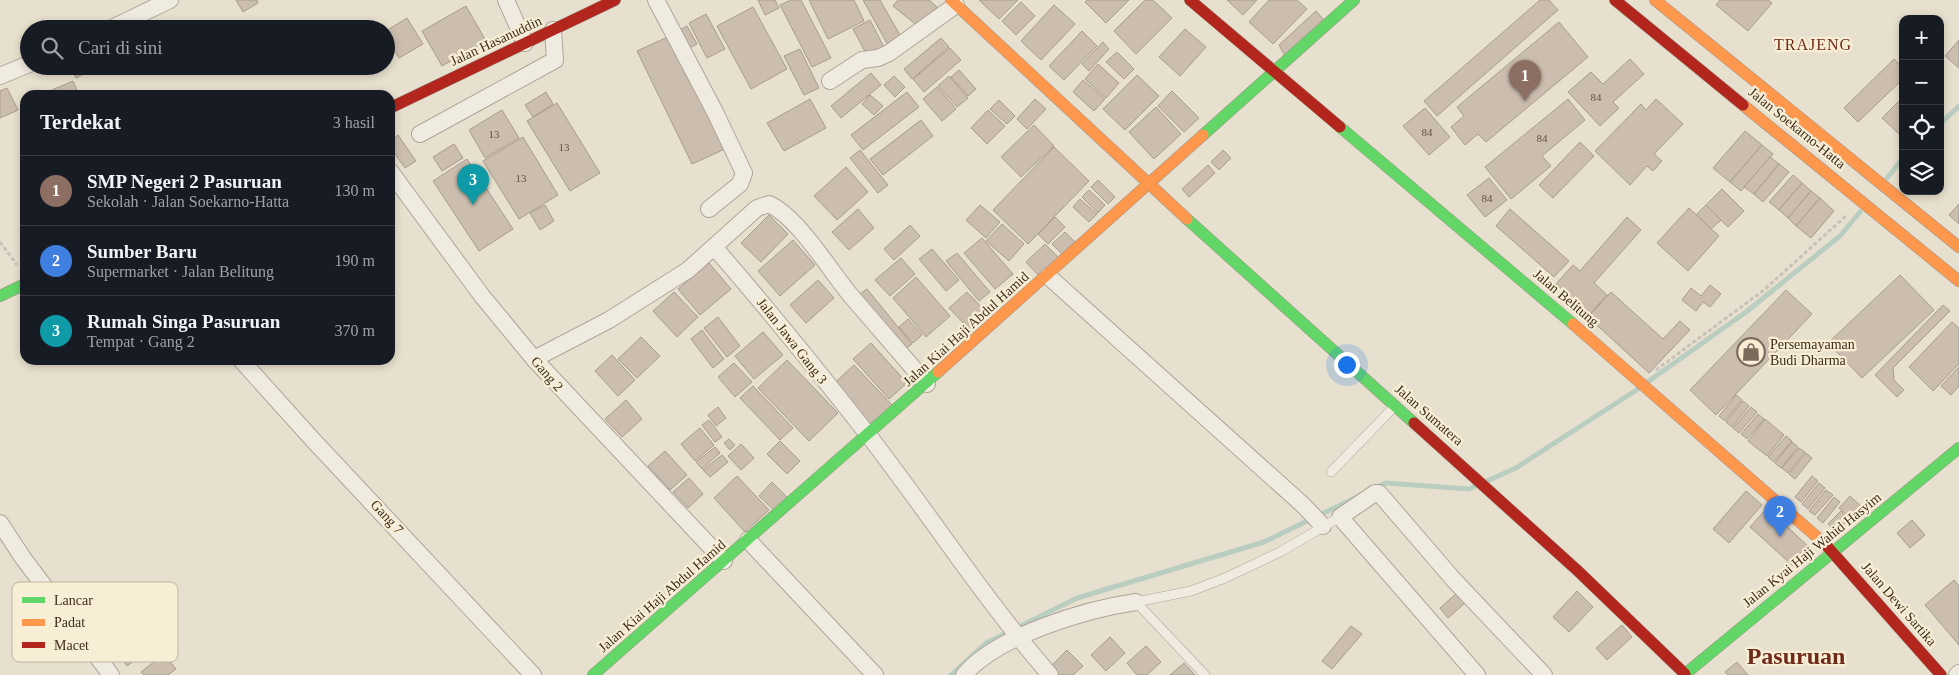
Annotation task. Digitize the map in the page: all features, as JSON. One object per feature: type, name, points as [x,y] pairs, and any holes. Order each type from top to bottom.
[{"type":"main road","name":"Jalan Hasanuddin","points":[[395,106],[615,0]]},
{"type":"main road","name":"Jalan Belitung","points":[[1190,0],[1634,375],[1834,552]]},
{"type":"main road","name":"Jalan Kiai Haji Abdul Hamid","points":[[593,675],[671,611],[724,561],[869,436],[1354,0]]},
{"type":"main road","name":"Jalan Soekarno-Hatta","points":[[1616,0],[1861,199],[1959,282]]},
{"type":"main road","name":"Jalan Soekarno-Hatta","points":[[1655,0],[1959,247]]},
{"type":"main road","name":"Jalan Sumatera","points":[[953,2],[1149,184],[1496,495],[1630,619],[1684,674]]},
{"type":"main road","points":[[0,296],[20,286]]},
{"type":"main road","name":"Jalan Kyai Haji Wahid Hasyim","points":[[1684,674],[1959,448]]},
{"type":"main road","name":"Jalan Dewi Sartika","points":[[1834,552],[1941,675]]},
{"type":"street","points":[[129,20],[170,0]]},
{"type":"street","points":[[506,0],[525,43]]},
{"type":"street","points":[[656,0],[715,112],[744,173],[740,184],[709,209]]},
{"type":"street","points":[[830,80],[862,60],[878,58],[889,53],[953,2]]},
{"type":"street","points":[[420,134],[555,60],[553,30]]},
{"type":"street","points":[[0,76],[20,68]]},
{"type":"street","name":"Gang 2","points":[[395,178],[482,296],[534,359],[724,561]]},
{"type":"street","points":[[534,359],[648,297],[688,270],[715,248],[756,208],[769,204],[779,209],[927,384]]},
{"type":"street","name":"Jalan Jawa Gang 3","points":[[715,248],[767,308],[869,436],[1001,616],[1050,675]]},
{"type":"street","points":[[1048,276],[1304,505],[1321,524]]},
{"type":"street","name":"Gang 7","points":[[245,365],[300,426],[533,675]]},
{"type":"street","points":[[1477,675],[1340,517],[1376,493],[1379,494],[1453,580],[1544,675]]},
{"type":"street","points":[[0,523],[41,582]]},
{"type":"street","points":[[748,540],[875,675]]},
{"type":"street","points":[[964,675],[985,655],[1016,635],[1080,614],[1136,602]]},
{"type":"street","points":[[102,662],[112,675]]},
{"type":"lane","points":[[1331,472],[1395,406]]},
{"type":"lane","points":[[1136,602],[1191,591],[1224,578],[1280,552],[1321,524],[1340,517]]},
{"type":"lane","points":[[1136,602],[1205,675]]},
{"type":"path","points":[[1652,373],[1764,290],[1827,234],[1861,199]]},
{"type":"path","points":[[0,242],[20,269]]},
{"type":"building","points":[[236,0],[257,0],[258,3],[243,12]]},
{"type":"building","points":[[758,0],[775,0],[779,8],[765,15]]},
{"type":"building","points":[[791,0],[801,0],[831,58],[812,67],[780,5]]},
{"type":"building","points":[[809,0],[854,0],[864,21],[828,39]]},
{"type":"building","points":[[863,0],[880,0],[904,42],[890,49]]},
{"type":"building","points":[[898,0],[929,0],[937,7],[920,28],[893,6]]},
{"type":"building","points":[[979,0],[1018,0],[999,19]]},
{"type":"building","points":[[1087,0],[1129,0],[1106,23],[1085,2]]},
{"type":"building","points":[[1145,0],[1153,0],[1172,18],[1136,54],[1114,31]]},
{"type":"building","points":[[1227,0],[1257,0],[1243,15]]},
{"type":"building","points":[[1269,0],[1297,0],[1307,9],[1273,44],[1249,22]]},
{"type":"building","points":[[1540,0],[1549,0],[1558,10],[1437,116],[1424,101]]},
{"type":"building","points":[[1720,0],[1768,0],[1772,3],[1748,31],[1716,5]]},
{"type":"building","points":[[1021,2],[1035,16],[1016,35],[1002,21]]},
{"type":"building","points":[[1054,5],[1075,24],[1041,60],[1021,41]]},
{"type":"building","points":[[466,6],[486,41],[442,66],[422,31]]},
{"type":"building","points":[[753,7],[787,69],[751,89],[717,26]]},
{"type":"building","points":[[1316,11],[1324,20],[1285,56],[1279,45]]},
{"type":"building","points":[[706,14],[725,49],[707,58],[689,23]]},
{"type":"building","points":[[407,18],[423,44],[399,58],[395,52],[395,25]]},
{"type":"building","points":[[870,20],[885,49],[868,57],[853,29]]},
{"type":"building","points":[[1559,22],[1588,57],[1486,142],[1478,134],[1465,145],[1451,127],[1464,116],[1457,107]]},
{"type":"building","points":[[687,26],[697,44],[686,50],[676,32]]},
{"type":"building","points":[[1185,29],[1206,47],[1180,76],[1159,57]]},
{"type":"building","points":[[1082,31],[1097,46],[1064,80],[1049,66]]},
{"type":"building","points":[[672,35],[727,148],[692,164],[637,51]]},
{"type":"building","points":[[941,38],[949,47],[912,79],[904,69]]},
{"type":"building","points":[[1959,40],[1959,68],[1945,56]]},
{"type":"building","points":[[1103,42],[1109,49],[1089,71],[1082,64]]},
{"type":"building","points":[[950,48],[961,60],[924,92],[913,79]]},
{"type":"building","points":[[800,49],[819,88],[804,95],[784,56]]},
{"type":"building","points":[[1117,52],[1134,69],[1124,79],[1106,62]]},
{"type":"building","points":[[1630,59],[1644,74],[1613,102],[1619,108],[1600,126],[1568,92],[1591,72],[1603,84]]},
{"type":"building","points":[[1894,59],[1899,64],[1899,83],[1858,122],[1844,108]]},
{"type":"building","points":[[1098,64],[1119,83],[1106,98],[1085,79]]},
{"type":"building","points":[[959,70],[976,89],[968,96],[951,77]]},
{"type":"building","points":[[871,73],[881,85],[841,118],[831,106]]},
{"type":"building","points":[[1137,75],[1159,96],[1125,130],[1103,109]]},
{"type":"building","points":[[894,76],[905,87],[895,97],[884,85]]},
{"type":"building","points":[[949,76],[968,98],[957,107],[938,86]]},
{"type":"building","points":[[1083,80],[1105,99],[1094,111],[1073,92]]},
{"type":"building","points":[[73,81],[77,90],[52,90]]},
{"type":"building","points":[[937,87],[956,109],[942,121],[923,99]]},
{"type":"building","points":[[7,88],[18,110],[0,118],[0,91]]},
{"type":"building","points":[[1172,91],[1199,118],[1184,132],[1158,106]]},
{"type":"building","points":[[546,92],[553,104],[533,117],[525,105]]},
{"type":"building","points":[[907,92],[919,107],[863,150],[851,135]]},
{"type":"building","points":[[870,95],[883,106],[874,115],[862,104]]},
{"type":"building","points":[[810,99],[826,128],[784,151],[767,123]]},
{"type":"building","points":[[1035,99],[1046,109],[1027,129],[1017,119]]},
{"type":"building","points":[[1568,99],[1585,120],[1542,156],[1551,166],[1511,199],[1485,167]]},
{"type":"building","points":[[1656,99],[1683,124],[1654,154],[1662,161],[1653,171],[1647,166],[1630,185],[1595,151],[1641,104],[1646,110]]},
{"type":"building","points":[[999,100],[1015,116],[1007,124],[990,109]]},
{"type":"building","points":[[1899,101],[1899,134],[1882,118]]},
{"type":"building","points":[[557,103],[600,173],[570,191],[527,121]]},
{"type":"building","points":[[1156,107],[1181,134],[1154,159],[1129,132]]},
{"type":"building","points":[[1425,108],[1450,137],[1429,155],[1403,126]]},
{"type":"building","points":[[502,110],[519,138],[485,158],[469,130]]},
{"type":"building","points":[[988,110],[1005,126],[987,144],[971,128]]},
{"type":"building","points":[[921,120],[933,136],[883,175],[870,159]]},
{"type":"building","points":[[1034,125],[1054,146],[1021,177],[1001,157]]},
{"type":"building","points":[[1745,131],[1762,145],[1730,182],[1713,168]]},
{"type":"building","points":[[398,135],[416,161],[405,168],[395,154],[395,137]]},
{"type":"building","points":[[523,137],[558,195],[519,219],[483,161]]},
{"type":"building","points":[[1580,142],[1594,156],[1553,198],[1539,185]]},
{"type":"building","points":[[454,144],[463,158],[442,171],[433,157]]},
{"type":"building","points":[[1762,145],[1773,154],[1741,191],[1730,182]]},
{"type":"building","points":[[1054,147],[1089,181],[1028,244],[993,210]]},
{"type":"building","points":[[860,150],[888,185],[878,193],[850,158]]},
{"type":"building","points":[[1223,150],[1231,158],[1219,170],[1211,162]]},
{"type":"building","points":[[1770,157],[1779,164],[1754,194],[1744,187]]},
{"type":"building","points":[[467,159],[513,229],[479,251],[433,181]]},
{"type":"building","points":[[1779,164],[1789,172],[1763,202],[1754,194]]},
{"type":"building","points":[[1208,165],[1215,173],[1189,197],[1182,189]]},
{"type":"building","points":[[846,167],[868,192],[837,220],[814,196]]},
{"type":"building","points":[[1793,175],[1802,183],[1779,210],[1769,202]]},
{"type":"building","points":[[1489,178],[1507,200],[1485,217],[1467,195]]},
{"type":"building","points":[[1098,180],[1115,197],[1108,204],[1091,187]]},
{"type":"building","points":[[1802,183],[1811,191],[1788,218],[1779,210]]},
{"type":"building","points":[[1722,189],[1744,211],[1728,227],[1706,205]]},
{"type":"building","points":[[1089,190],[1105,205],[1098,213],[1082,197]]},
{"type":"building","points":[[1811,191],[1820,198],[1796,226],[1788,218]]},
{"type":"building","points":[[1820,198],[1834,211],[1811,238],[1796,226]]},
{"type":"building","points":[[1080,199],[1097,214],[1089,222],[1073,207]]},
{"type":"building","points":[[1959,204],[1959,224],[1949,215]]},
{"type":"building","points":[[545,205],[554,221],[540,230],[530,213]]},
{"type":"building","points":[[980,205],[1000,222],[986,238],[966,220]]},
{"type":"building","points":[[1706,205],[1721,220],[1711,229],[1696,215]]},
{"type":"building","points":[[1689,208],[1719,236],[1688,271],[1657,243]]},
{"type":"building","points":[[858,209],[874,228],[849,250],[832,232]]},
{"type":"building","points":[[1510,209],[1569,261],[1554,277],[1496,226]]},
{"type":"building","points":[[769,215],[788,234],[761,262],[741,243]]},
{"type":"building","points":[[1055,217],[1065,227],[1048,244],[1038,234]]},
{"type":"building","points":[[1627,217],[1641,230],[1594,283],[1607,295],[1590,314],[1556,284],[1573,265],[1580,271]]},
{"type":"building","points":[[1002,224],[1024,244],[1009,261],[986,241]]},
{"type":"building","points":[[910,225],[920,236],[894,260],[884,249]]},
{"type":"building","points":[[1065,232],[1078,245],[1065,257],[1052,244]]},
{"type":"building","points":[[982,238],[1013,274],[995,289],[964,253]]},
{"type":"building","points":[[793,240],[815,265],[780,296],[758,271]]},
{"type":"building","points":[[1045,244],[1060,259],[1040,277],[1026,262]]},
{"type":"building","points":[[932,249],[959,280],[946,291],[919,259]]},
{"type":"building","points":[[957,253],[990,292],[979,301],[946,261]]},
{"type":"building","points":[[901,258],[915,274],[890,296],[875,280]]},
{"type":"building","points":[[709,263],[731,289],[700,315],[678,289]]},
{"type":"building","points":[[1900,275],[1934,310],[1862,378],[1828,343]]},
{"type":"building","points":[[916,277],[950,316],[926,337],[893,298]]},
{"type":"building","points":[[818,280],[834,298],[806,323],[790,305]]},
{"type":"building","points":[[1710,285],[1721,294],[1710,307],[1703,302],[1696,311],[1682,300],[1691,288],[1701,296]]},
{"type":"building","points":[[867,289],[912,344],[903,351],[857,296]]},
{"type":"building","name":"Persemayaman Budi Dharma","points":[[1786,290],[1812,314],[1716,415],[1690,390]]},
{"type":"building","points":[[674,292],[698,317],[677,337],[653,311]]},
{"type":"building","points":[[967,292],[987,313],[969,329],[949,308]]},
{"type":"building","points":[[1611,292],[1663,339],[1680,321],[1690,330],[1649,373],[1588,317]]},
{"type":"building","points":[[1943,305],[1950,311],[1893,368],[1894,380],[1904,390],[1897,397],[1875,375]]},
{"type":"building","points":[[718,317],[740,346],[727,357],[704,328]]},
{"type":"building","points":[[908,319],[922,335],[913,343],[899,327]]},
{"type":"building","points":[[1952,322],[1959,328],[1959,364],[1933,391],[1909,367]]},
{"type":"building","points":[[702,330],[724,359],[713,368],[691,339]]},
{"type":"building","points":[[763,332],[783,355],[754,379],[735,356]]},
{"type":"building","points":[[641,337],[660,356],[637,378],[618,359]]},
{"type":"building","points":[[871,343],[907,383],[889,399],[853,359]]},
{"type":"building","points":[[612,355],[635,380],[618,396],[595,371]]},
{"type":"building","points":[[787,360],[838,413],[809,441],[758,388]]},
{"type":"building","points":[[734,363],[752,382],[735,397],[718,377]]},
{"type":"building","points":[[854,365],[894,407],[869,430],[829,388]]},
{"type":"building","points":[[1959,367],[1959,386],[1951,395],[1941,386]]},
{"type":"building","points":[[753,386],[793,428],[780,440],[740,398]]},
{"type":"building","points":[[1736,395],[1742,400],[1725,421],[1719,416]]},
{"type":"building","points":[[626,400],[642,419],[622,437],[605,419]]},
{"type":"building","points":[[1743,401],[1749,406],[1732,427],[1726,422]]},
{"type":"building","points":[[718,407],[726,418],[716,426],[708,415]]},
{"type":"building","points":[[1751,407],[1757,412],[1739,433],[1733,428]]},
{"type":"building","points":[[1758,414],[1764,419],[1747,439],[1741,434]]},
{"type":"building","points":[[1765,419],[1784,435],[1767,456],[1748,441]]},
{"type":"building","points":[[709,420],[722,437],[715,442],[702,425]]},
{"type":"building","points":[[700,428],[714,445],[695,461],[681,444]]},
{"type":"building","points":[[1786,436],[1792,441],[1774,462],[1768,457]]},
{"type":"building","points":[[729,439],[735,445],[730,450],[724,443]]},
{"type":"building","points":[[780,441],[800,461],[787,474],[767,454]]},
{"type":"building","points":[[1792,442],[1798,447],[1781,468],[1775,463]]},
{"type":"building","points":[[741,444],[754,458],[741,470],[728,456]]},
{"type":"building","points":[[715,447],[720,453],[702,469],[696,462]]},
{"type":"building","points":[[1799,448],[1805,452],[1788,473],[1782,468]]},
{"type":"building","points":[[665,451],[687,475],[670,490],[648,466]]},
{"type":"building","points":[[1806,453],[1812,458],[1795,479],[1789,474]]},
{"type":"building","points":[[722,455],[728,462],[710,477],[703,470]]},
{"type":"building","points":[[737,476],[769,510],[745,532],[714,498]]},
{"type":"building","points":[[1812,476],[1818,481],[1801,502],[1795,497]]},
{"type":"building","points":[[689,478],[703,494],[688,508],[673,492]]},
{"type":"building","points":[[772,482],[790,500],[777,513],[759,496]]},
{"type":"building","points":[[1819,483],[1825,488],[1808,509],[1802,504]]},
{"type":"building","points":[[1826,490],[1833,495],[1815,515],[1809,511]]},
{"type":"building","points":[[1746,491],[1762,505],[1729,543],[1713,529]]},
{"type":"building","points":[[1850,496],[1864,509],[1853,520],[1839,508]]},
{"type":"building","points":[[1834,497],[1840,502],[1823,523],[1817,518]]},
{"type":"building","points":[[1767,508],[1810,548],[1793,566],[1750,527]]},
{"type":"building","points":[[1841,511],[1851,521],[1833,529],[1828,524]]},
{"type":"building","points":[[1912,520],[1925,535],[1910,548],[1897,533]]},
{"type":"building","points":[[1954,580],[1959,586],[1959,645],[1925,605]]},
{"type":"building","points":[[1577,591],[1593,607],[1569,632],[1553,617]]},
{"type":"building","points":[[1458,592],[1466,602],[1448,618],[1440,608]]},
{"type":"building","points":[[1622,625],[1632,637],[1607,660],[1596,648]]},
{"type":"building","points":[[1351,626],[1362,634],[1332,669],[1322,661]]},
{"type":"building","points":[[1110,637],[1125,653],[1106,671],[1091,655]]},
{"type":"building","points":[[1146,646],[1161,662],[1147,675],[1137,675],[1127,663]]},
{"type":"building","points":[[1067,650],[1083,666],[1073,675],[1055,675],[1049,668]]},
{"type":"building","points":[[124,662],[132,662],[127,666]]},
{"type":"building","points":[[154,662],[170,662],[176,669],[168,675],[144,675],[141,672]]},
{"type":"building","points":[[1737,662],[1748,675],[1728,675],[1725,672]]},
{"type":"building","points":[[1184,663],[1195,675],[1170,675]]},
{"type":"waterway","points":[[1944,120],[1959,106]]},
{"type":"waterway","points":[[1887,178],[1899,163]]},
{"type":"waterway","points":[[1649,381],[1746,312],[1840,236],[1860,212]]},
{"type":"waterway","points":[[1487,481],[1516,468],[1638,389]]},
{"type":"waterway","points":[[1375,488],[1386,483],[1469,489],[1475,486]]},
{"type":"waterway","points":[[951,675],[986,643],[1077,598],[1264,542],[1359,496]]},
{"type":"traffic: fast","points":[[1203,135],[1354,0]]},
{"type":"traffic: fast","points":[[1340,127],[1573,324]]},
{"type":"traffic: fast","points":[[1187,219],[1414,423]]},
{"type":"traffic: fast","points":[[0,296],[20,286]]},
{"type":"traffic: fast","points":[[593,675],[938,372]]},
{"type":"traffic: fast","points":[[1684,675],[1959,448]]},
{"type":"traffic: slow","points":[[951,0],[1187,219]]},
{"type":"traffic: slow","points":[[1655,0],[1959,247]]},
{"type":"traffic: slow","points":[[1743,105],[1959,281]]},
{"type":"traffic: slow","points":[[938,372],[1203,135]]},
{"type":"traffic: slow","points":[[1573,324],[1825,544]]},
{"type":"traffic: jam","points":[[395,106],[615,0]]},
{"type":"traffic: jam","points":[[1190,0],[1340,127]]},
{"type":"traffic: jam","points":[[1615,0],[1743,105]]},
{"type":"traffic: jam","points":[[1414,423],[1578,571],[1685,674]]},
{"type":"traffic: jam","points":[[1825,544],[1941,675]]},
{"type":"place","name":"SMP Negeri 2 Pasuruan","points":[[1525,101]]},
{"type":"place","name":"Rumah Singa Pasuruan","points":[[473,205]]},
{"type":"place","name":"Persemayaman Budi Dharma","points":[[1751,352]]},
{"type":"place","name":"Sumber Baru","points":[[1780,537]]},
{"type":"district","name":"TRAJENG","points":[[1813,44]]},
{"type":"district","name":"Pasuruan","points":[[1796,656]]}]
